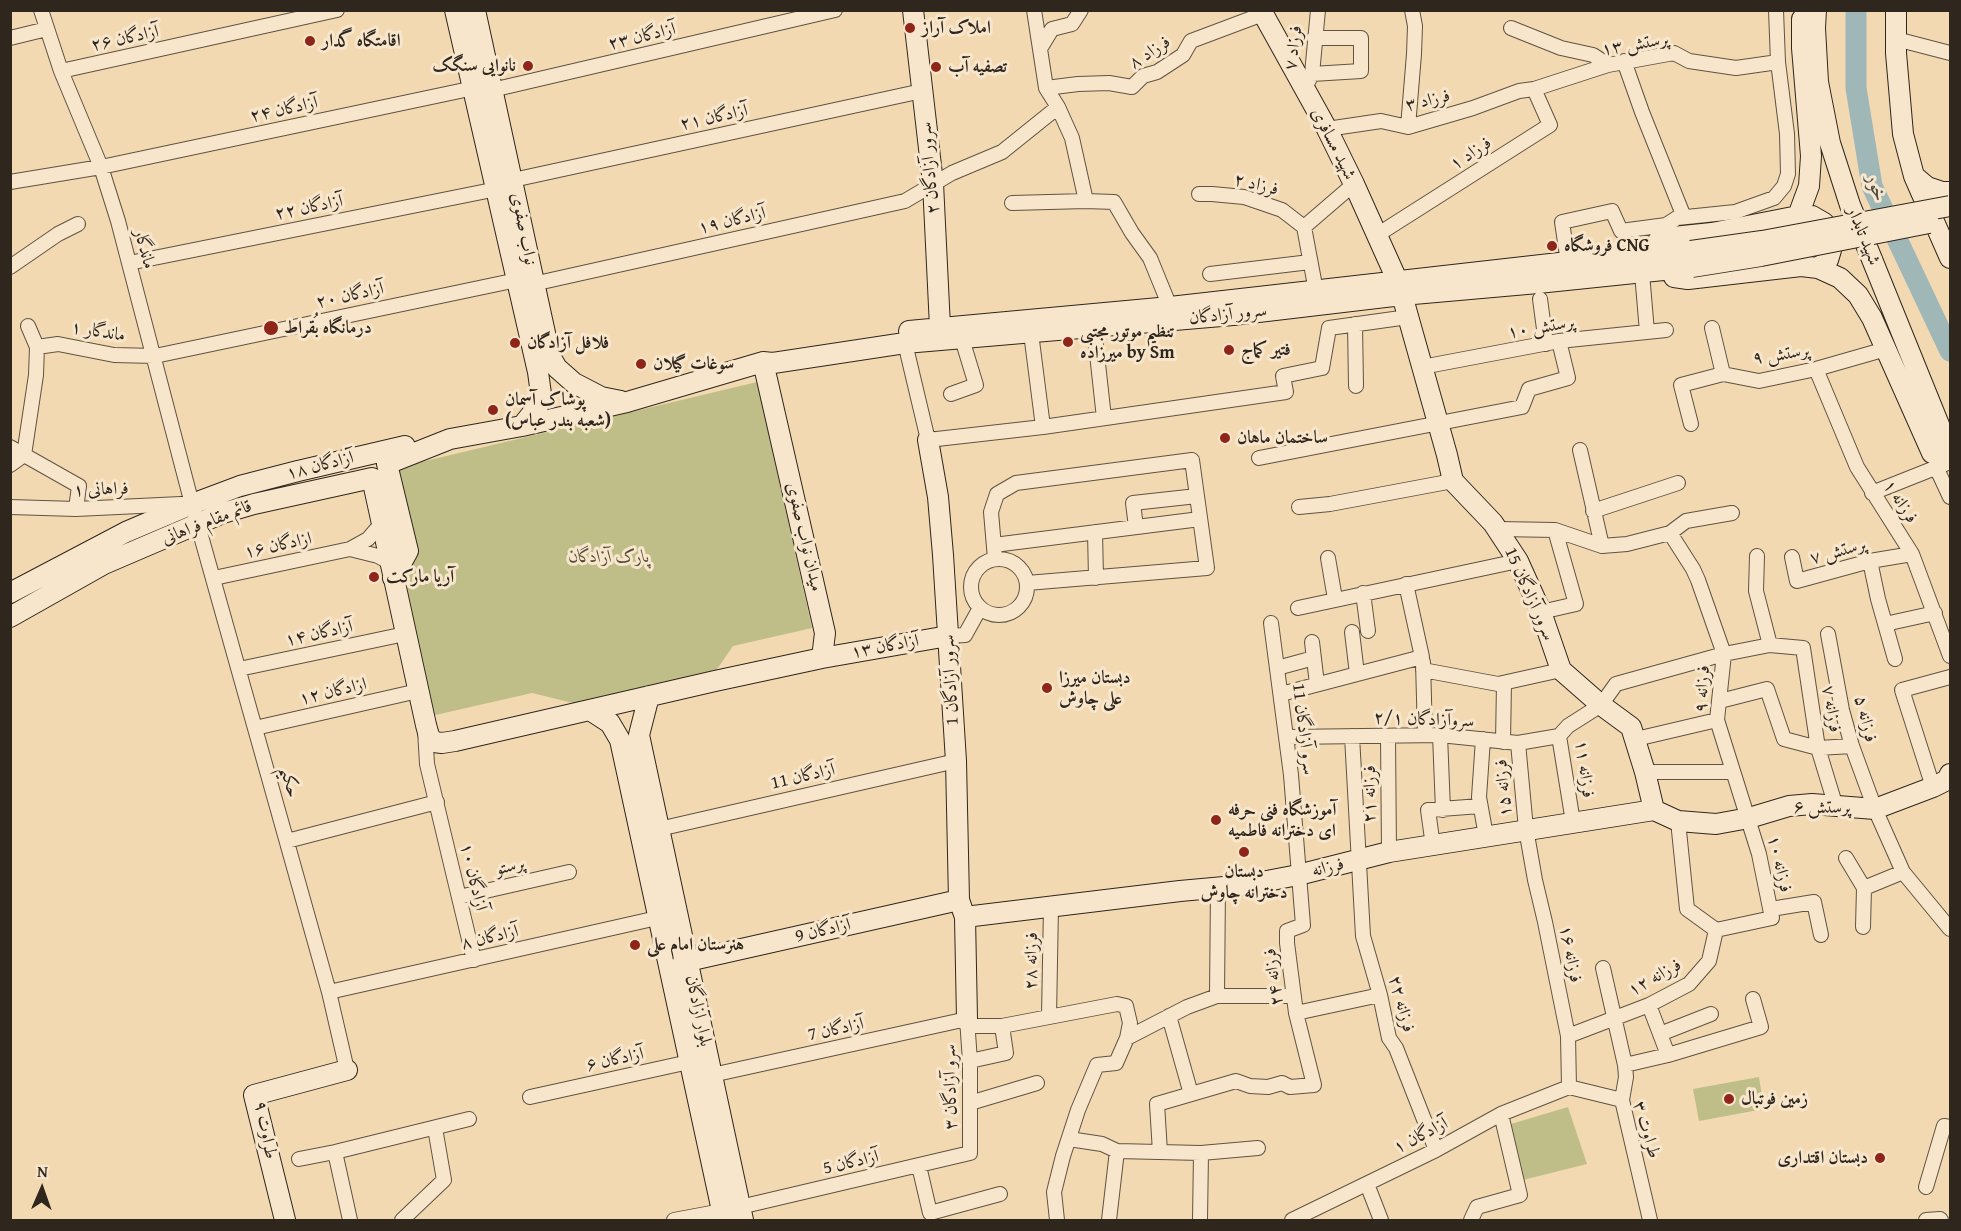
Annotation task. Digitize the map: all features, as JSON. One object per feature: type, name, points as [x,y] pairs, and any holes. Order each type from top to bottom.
[{"type":"main road","name":"نواب صفوی","points":[[455,10],[483,89],[525,282],[550,356],[538,406],[522,426]]},
{"type":"main road","name":"نواب صفوی","points":[[476,10],[483,89]]},
{"type":"main road","name":"سرور آزادگان ۲","points":[[913,10],[933,183],[940,327]]},
{"type":"main road","points":[[1798,216],[1809,186],[1811,156],[1802,48],[1802,10]]},
{"type":"main road","name":"شهید تابدار","points":[[1816,10],[1818,82],[1830,143],[1850,206],[1950,452]]},
{"type":"main road","points":[[1896,10],[1903,134],[1914,176],[1950,258]]},
{"type":"main road","name":"شهید مسافری","points":[[1262,12],[1308,81],[1327,129],[1400,288]]},
{"type":"main road","points":[[1914,176],[1927,187],[1950,192]]},
{"type":"main road","points":[[1691,259],[1762,241],[1950,206]]},
{"type":"main road","points":[[1818,268],[1828,260],[1831,250],[1830,235],[1824,223],[1812,216],[1798,216],[1712,233],[1673,237],[1643,264],[1688,279],[1801,266],[1818,268],[1840,278],[1858,295],[1872,318],[1932,453],[1946,463]]},
{"type":"main road","points":[[1691,259],[1761,256],[1950,219]]},
{"type":"main road","name":"سرور آزادگان","points":[[766,358],[773,363],[905,343],[1094,327],[1316,291],[1400,288],[1691,259]]},
{"type":"main road","name":"سرور آزادگان","points":[[766,358],[847,339],[940,327],[1171,313],[1233,315],[1568,262],[1643,264]]},
{"type":"main road","name":"سرور آزادگان 15","points":[[1400,288],[1453,481],[1498,529],[1518,561],[1541,612],[1562,670],[1601,705],[1631,727],[1645,772],[1653,810]]},
{"type":"main road","points":[[391,570],[408,551],[387,464],[450,439],[522,426],[627,402],[766,358]]},
{"type":"main road","name":"میدان نواب صفوی","points":[[766,358],[825,633],[822,658]]},
{"type":"main road","name":"نواب صفوی","points":[[546,368],[601,397],[627,402]]},
{"type":"main road","name":"آزادگان ۱۸","points":[[192,504],[240,486],[298,471],[401,447],[450,439]]},
{"type":"main road","name":"سرور آزادگان 1","points":[[928,440],[938,496],[948,636],[956,761],[967,1023]]},
{"type":"main road","name":"قائم مقام فراهانی","points":[[10,616],[104,564],[223,513],[254,504],[372,478],[381,524]]},
{"type":"main road","name":"قائم مقام فراهانی","points":[[10,593],[126,532],[192,504]]},
{"type":"main road","points":[[381,524],[423,714],[429,736],[434,742],[455,741],[822,658]]},
{"type":"main road","name":"آزادگان ۱۳","points":[[822,658],[948,636]]},
{"type":"main road","name":"بلوار آزادگان","points":[[649,696],[629,737],[668,916],[687,961],[710,1066],[732,1215]]},
{"type":"main road","name":"بلوار آزادگان","points":[[590,710],[629,737],[659,828],[668,916],[689,1062],[732,1215]]},
{"type":"main road","name":"پرستش ۶","points":[[1653,810],[1678,821],[1716,824],[1749,818],[1789,806],[1812,804],[1875,809],[1934,787],[1947,780],[1950,774]]},
{"type":"main road","name":"فرزانه","points":[[962,909],[1052,906],[1298,876],[1389,852],[1653,810]]},
{"type":"main road","name":"آزادگان 9","points":[[687,961],[962,909]]},
{"type":"main road","name":"طراوت ۹","points":[[285,1221],[254,1095],[347,1070]]},
{"type":"street","name":"ماندگار","points":[[41,10],[61,71],[100,167],[118,221],[192,504]]},
{"type":"street","name":"آزادگان ۲۶","points":[[61,71],[337,10]]},
{"type":"street","name":"آزادگان ۲۳","points":[[483,89],[835,10]]},
{"type":"street","points":[[1034,10],[1046,88],[1058,107],[1072,138],[1086,201]]},
{"type":"street","points":[[1041,47],[1052,29],[1072,24],[1081,10]]},
{"type":"street","name":"فرزاد ۷","points":[[1308,81],[1318,10]]},
{"type":"street","points":[[1408,127],[1414,54],[1412,10]]},
{"type":"street","points":[[1568,262],[1562,222],[1612,210],[1620,231],[1666,225],[1677,218],[1735,212],[1774,198],[1784,186],[1788,174],[1787,134],[1778,62],[1776,10]]},
{"type":"street","name":"فرزاد ۸","points":[[1046,88],[1109,83],[1132,87],[1143,76],[1157,72],[1183,56],[1191,41],[1262,12]]},
{"type":"street","points":[[1511,28],[1561,48],[1593,55],[1608,65]]},
{"type":"street","points":[[10,38],[47,29]]},
{"type":"street","points":[[1308,81],[1361,71],[1361,38],[1314,38]]},
{"type":"street","points":[[1896,39],[1950,53]]},
{"type":"street","name":"پرستش ۱۳","points":[[1534,89],[1608,65],[1674,53],[1689,61],[1737,68],[1778,62]]},
{"type":"street","points":[[1624,61],[1684,217]]},
{"type":"street","name":"آزادگان ۲۴","points":[[10,182],[100,167],[483,89]]},
{"type":"street","name":"فرزاد ۳","points":[[1327,129],[1381,121],[1408,127],[1473,108],[1519,91],[1534,89]]},
{"type":"street","name":"فرزاد ۱","points":[[1377,236],[1551,125],[1534,89]]},
{"type":"street","name":"آزادگان ۲۱","points":[[505,184],[922,91]]},
{"type":"street","name":"آزادگان ۱۹","points":[[525,282],[905,201],[933,183],[1002,152],[1058,107]]},
{"type":"street","name":"آزادگان ۲۲","points":[[129,263],[505,184]]},
{"type":"street","points":[[1316,291],[1304,227],[1354,184]]},
{"type":"street","name":"فرزاد ۲","points":[[1198,194],[1244,197],[1282,210],[1304,227]]},
{"type":"street","points":[[1012,203],[1114,202],[1150,258],[1171,313]]},
{"type":"street","points":[[10,267],[58,234],[78,224]]},
{"type":"street","points":[[1647,332],[1643,264],[1666,225]]},
{"type":"street","points":[[1210,274],[1310,262]]},
{"type":"street","name":"آزادگان ۲۰","points":[[155,356],[525,282]]},
{"type":"street","points":[[1259,458],[1522,407],[1529,389],[1568,378],[1553,343],[1540,299]]},
{"type":"street","points":[[928,440],[1043,427],[1286,392],[1283,376],[1322,368],[1329,328],[1408,317]]},
{"type":"street","points":[[1355,324],[1356,386]]},
{"type":"street","points":[[10,465],[24,455],[36,375],[37,347],[28,326]]},
{"type":"street","points":[[1094,327],[1104,418]]},
{"type":"street","points":[[1712,328],[1723,374]]},
{"type":"street","name":"پرستش ۱۰","points":[[1422,367],[1553,343],[1666,330]]},
{"type":"street","points":[[1031,333],[1043,427]]},
{"type":"street","points":[[951,394],[976,385],[962,339]]},
{"type":"street","name":"سرور آزادگان 1","points":[[905,343],[928,440]]},
{"type":"street","name":"ماندگار ۱","points":[[37,347],[58,344],[114,355],[155,356]]},
{"type":"street","name":"پرستش ۹","points":[[1691,424],[1681,385],[1723,374],[1759,381],[1816,369],[1886,349]]},
{"type":"street","name":"فرزانه ۱","points":[[1816,369],[1857,467],[1912,554],[1950,656]]},
{"type":"street","points":[[10,447],[79,486],[76,509]]},
{"type":"street","points":[[1580,450],[1602,546]]},
{"type":"street","points":[[994,560],[991,512],[997,494],[1016,483],[1192,460],[1207,568],[1026,583]]},
{"type":"street","points":[[1872,493],[1946,463],[1950,497]]},
{"type":"street","points":[[1299,507],[1330,504],[1453,481]]},
{"type":"street","points":[[1593,511],[1678,483]]},
{"type":"street","points":[[1136,527],[1133,503],[1197,496]]},
{"type":"street","name":"فراهانی ۱","points":[[10,507],[76,509],[192,504]]},
{"type":"street","name":"حکیم","points":[[192,504],[329,992],[347,1070]]},
{"type":"street","points":[[1498,529],[1555,530],[1602,546],[1628,544],[1670,533],[1686,521],[1732,513]]},
{"type":"street","points":[[993,545],[1200,519]]},
{"type":"street","name":"ازادگان ۱۶","points":[[214,578],[350,549],[368,539],[381,524]]},
{"type":"street","points":[[1541,612],[1576,604],[1555,530]]},
{"type":"street","points":[[1095,532],[1096,578]]},
{"type":"street","name":"فرزانه ۹","points":[[1670,533],[1698,580],[1724,654],[1717,720],[1749,818]]},
{"type":"street","name":"ازادگان ۱۶","points":[[350,549],[378,556],[391,570]]},
{"type":"street","name":"پرستش ۷","points":[[1792,557],[1797,581],[1870,561],[1912,554]]},
{"type":"street","points":[[1757,556],[1756,591],[1770,645]]},
{"type":"street","points":[[1328,558],[1335,599]]},
{"type":"street","points":[[994,560],[1012,562],[1024,575],[1026,583],[1026,593],[1016,609],[998,615],[980,608],[974,600],[971,583],[979,567],[994,560]]},
{"type":"street","points":[[1298,608],[1518,561]]},
{"type":"street","points":[[1870,561],[1895,659]]},
{"type":"street","points":[[1406,584],[1423,664],[1425,735]]},
{"type":"street","points":[[1363,593],[1368,631]]},
{"type":"street","points":[[948,636],[965,635],[980,608]]},
{"type":"street","points":[[1886,624],[1935,613]]},
{"type":"street","name":"سرو آزادگان 11","points":[[1271,623],[1287,737],[1298,876]]},
{"type":"street","points":[[1352,632],[1357,674]]},
{"type":"street","name":"آزادگان ۱۴","points":[[239,669],[405,634]]},
{"type":"street","name":"فرزانه ۵","points":[[1828,634],[1842,710],[1852,746],[1875,809],[1903,872],[1950,929]]},
{"type":"street","points":[[1312,642],[1317,684]]},
{"type":"street","name":"فرزانه ۱۱","points":[[1573,822],[1559,736],[1568,726],[1601,705],[1616,684],[1724,654],[1770,645]]},
{"type":"street","name":"فرزانه ۷","points":[[1770,645],[1803,648],[1818,748],[1836,807]]},
{"type":"street","points":[[1277,668],[1314,658]]},
{"type":"street","points":[[1281,694],[1357,674],[1423,664],[1492,684],[1504,684],[1562,670]]},
{"type":"street","points":[[1934,787],[1902,690],[1950,677]]},
{"type":"street","points":[[1503,742],[1504,684]]},
{"type":"street","points":[[1720,701],[1767,689],[1784,739],[1818,748],[1852,746]]},
{"type":"street","name":"ازادگان ۱۲","points":[[255,728],[418,691]]},
{"type":"street","name":"آزادگان ۱۰","points":[[423,714],[427,764],[474,960]]},
{"type":"street","points":[[1636,739],[1717,720]]},
{"type":"street","points":[[1440,735],[1443,810]]},
{"type":"street","name":"۲/۱ سروآزادگان","points":[[1287,737],[1440,735],[1518,743],[1559,736]]},
{"type":"street","name":"فرزانه ۲۲","points":[[1352,736],[1363,936],[1380,995],[1389,1038],[1436,1150]]},
{"type":"street","name":"فرزانه ۲۱","points":[[1388,736],[1389,852]]},
{"type":"street","points":[[1483,740],[1480,806],[1486,836]]},
{"type":"street","points":[[427,764],[430,756],[455,741]]},
{"type":"street","name":"فرزانه ۱۵","points":[[1518,743],[1526,829]]},
{"type":"street","name":"آزادگان 11","points":[[659,828],[956,761]]},
{"type":"street","points":[[1645,772],[1733,772]]},
{"type":"street","points":[[287,841],[437,802]]},
{"type":"street","points":[[1433,846],[1428,810],[1480,806]]},
{"type":"street","name":"فرزانه ۱۰","points":[[1749,818],[1772,913]]},
{"type":"street","points":[[1678,821],[1687,909],[1716,930],[1814,902],[1821,935]]},
{"type":"street","name":"فرزانه ۱۶","points":[[1526,829],[1534,880],[1545,922],[1568,1036],[1569,1087]]},
{"type":"street","points":[[1846,858],[1864,888],[1863,927]]},
{"type":"street","name":"پرستو","points":[[459,897],[569,872]]},
{"type":"street","points":[[1864,888],[1903,872]]},
{"type":"street","name":"فرزانه ۲۴","points":[[1191,1094],[1236,1081],[1250,1086],[1268,1087],[1282,1083],[1290,1087],[1314,1085],[1296,1013],[1287,943],[1287,931],[1303,925],[1298,876]]},
{"type":"street","points":[[1218,887],[1218,996]]},
{"type":"street","name":"فرزانه ۲۸","points":[[1049,1017],[1052,906]]},
{"type":"street","name":"آزادگان ۸","points":[[329,992],[668,916]]},
{"type":"street","name":"فرزانه ۱۲","points":[[1568,1036],[1648,1005],[1689,984],[1709,961],[1716,930]]},
{"type":"street","points":[[1603,968],[1625,1065],[1626,1077],[1622,1100]]},
{"type":"street","points":[[1296,1013],[1380,995]]},
{"type":"street","points":[[1058,1221],[1054,1192],[1078,1110],[1097,1065],[1116,1063],[1128,1038],[1187,1007],[1218,996],[1294,996]]},
{"type":"street","points":[[1625,1065],[1668,1055],[1761,1027],[1753,999]]},
{"type":"street","name":"آزادگان 7","points":[[710,1066],[967,1023],[1002,1026],[1117,1004],[1126,1006],[1130,1023],[1128,1038]]},
{"type":"street","points":[[1648,1005],[1668,1055]]},
{"type":"street","points":[[1660,1034],[1711,1014]]},
{"type":"street","points":[[1160,1152],[1157,1104],[1191,1094],[1169,1016]]},
{"type":"street","name":"سرو آزادگان ۳","points":[[967,1023],[970,1061],[970,1153]]},
{"type":"street","points":[[970,1061],[1006,1053],[1002,1026]]},
{"type":"street","name":"آزادگان ۶","points":[[530,1097],[689,1062],[710,1066]]},
{"type":"street","points":[[970,1103],[1037,1083]]},
{"type":"street","name":"آزادگان ۱","points":[[1292,1221],[1436,1150],[1502,1114],[1569,1087]]},
{"type":"street","name":"طراوت ۳","points":[[1569,1087],[1622,1100],[1650,1221]]},
{"type":"street","points":[[1471,1221],[1477,1207],[1520,1195],[1502,1114]]},
{"type":"street","points":[[299,1159],[469,1119]]},
{"type":"street","points":[[1926,1187],[1944,1126],[1950,1127]]},
{"type":"street","points":[[402,1221],[444,1180],[435,1128]]},
{"type":"street","points":[[1069,1139],[1102,1144],[1117,1151],[1201,1153],[1258,1148]]},
{"type":"street","points":[[1109,1221],[1117,1151]]},
{"type":"street","points":[[335,1152],[350,1221]]},
{"type":"street","name":"آزادگان 5","points":[[674,1221],[732,1215],[970,1153]]},
{"type":"street","points":[[1200,1221],[1201,1153]]},
{"type":"street","points":[[919,1166],[930,1213],[1000,1194]]},
{"type":"street","points":[[1367,1184],[1381,1221]]},
{"type":"street","points":[[1926,1221],[1940,1219],[1941,1221]]},
{"type":"green space","name":"پارک آزادگان","points":[[757,382],[812,628],[733,646],[715,672],[577,704],[532,693],[431,716],[400,580],[396,468]]},
{"type":"green space","name":"زمین فوتبال","points":[[1759,1077],[1764,1109],[1699,1121],[1693,1089]]},
{"type":"green space","points":[[1568,1107],[1587,1164],[1523,1180],[1511,1124]]},
{"type":"waterway","name":"خور","points":[[1856,10],[1856,88],[1872,186],[1950,351]]},
{"type":"place","name":"املاک آراز","points":[[910,28]]},
{"type":"place","name":"اقامتگاه گدار","points":[[310,41]]},
{"type":"place","name":"نانوایی سنگک","points":[[528,66]]},
{"type":"place","name":"تصفیه آب","points":[[936,67]]},
{"type":"place","name":"فروشگاه CNG","points":[[1552,246]]},
{"type":"place","name":"درمانگاه بُقراط","points":[[271,328]]},
{"type":"place","name":"تنظیم موتور مجتبی میرزاده by Sm","points":[[1068,342]]},
{"type":"place","name":"فلافل آزادگان","points":[[515,343]]},
{"type":"place","name":"فتیر کماج","points":[[1229,350]]},
{"type":"place","name":"سوغات گیلان","points":[[641,364]]},
{"type":"place","name":"پوشاک آسمان (شعبه بندر عباس)","points":[[493,410]]},
{"type":"place","name":"ساختمان ماهان","points":[[1225,438]]},
{"type":"place","name":"آریا مارکت","points":[[374,577]]},
{"type":"place","name":"دبستان میرزا علی چاوش","points":[[1047,688]]},
{"type":"place","name":"آموزشگاه فنی حرفه ای دخترانه فاطمیه","points":[[1216,820]]},
{"type":"place","name":"دبستان دخترانه چاوش","points":[[1244,852]]},
{"type":"place","name":"هنرستان امام علی","points":[[635,945]]},
{"type":"place","name":"زمین فوتبال","points":[[1729,1099]]},
{"type":"place","name":"دبستان اقتداری","points":[[1880,1158]]}]
